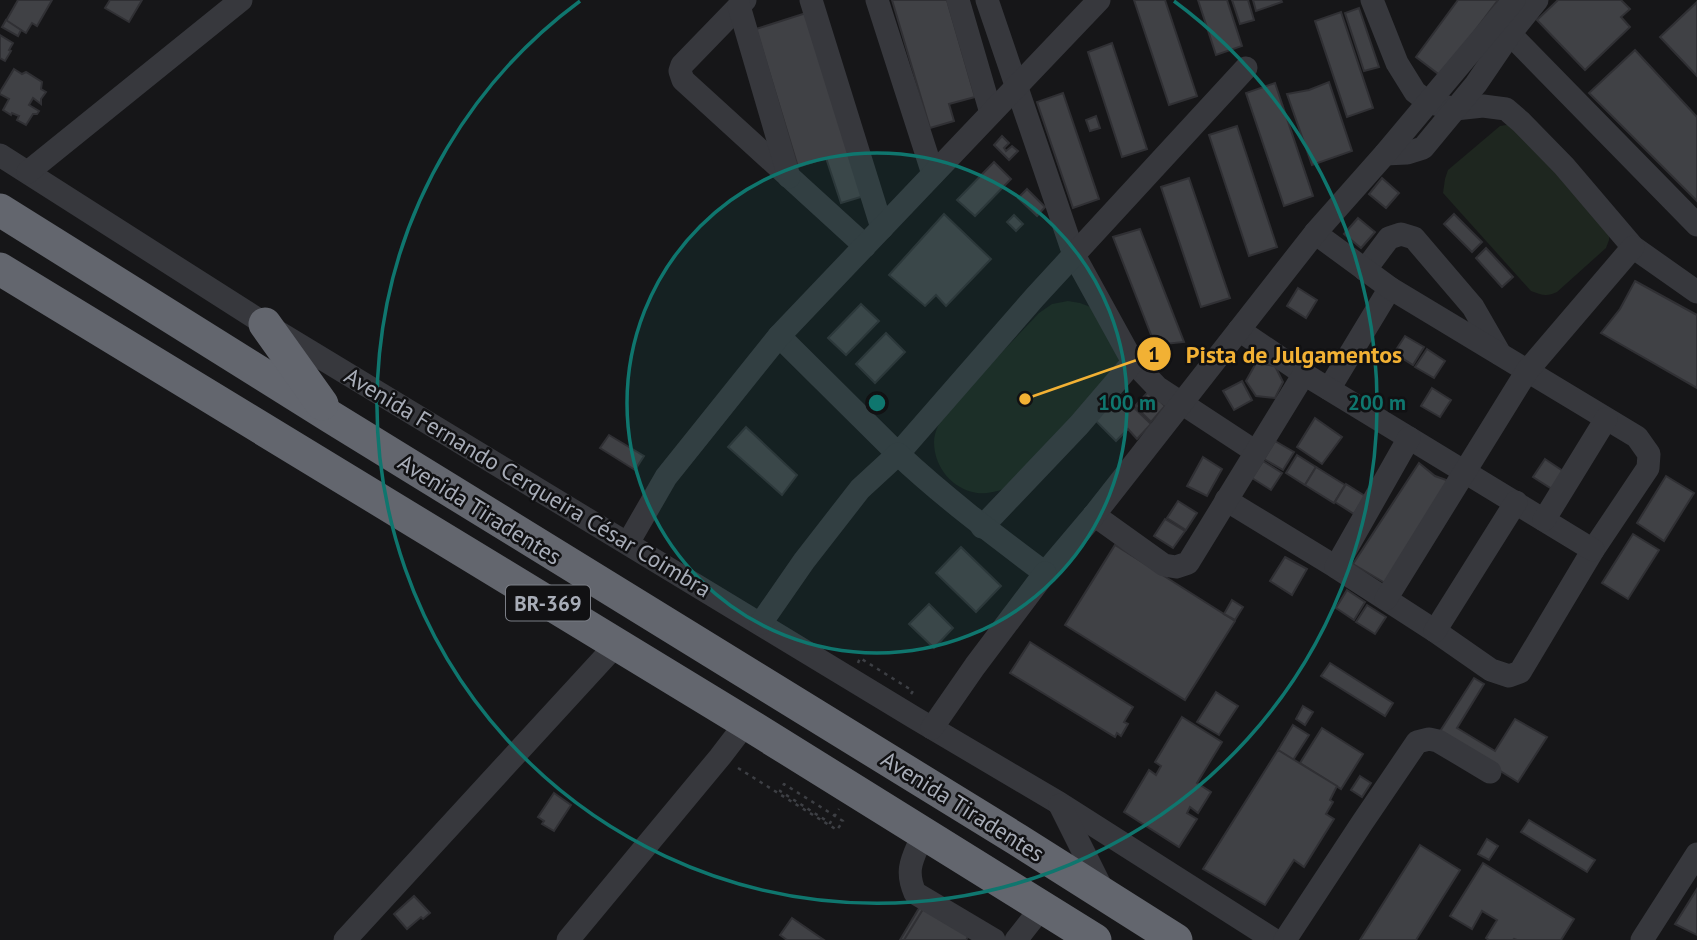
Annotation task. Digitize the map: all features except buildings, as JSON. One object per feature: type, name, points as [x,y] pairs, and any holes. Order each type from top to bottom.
[{"type":"highway","name":"Avenida Tiradentes","points":[[0,210],[1176,940]]},
{"type":"highway","name":"Avenida Tiradentes","points":[[4,278],[746,723],[1095,940]]},
{"type":"highway","points":[[265,324],[331,417]]},
{"type":"street","points":[[28,172],[242,0]]},
{"type":"street","points":[[811,0],[882,228]]},
{"type":"street","points":[[877,0],[933,174]]},
{"type":"street","points":[[958,0],[991,113]]},
{"type":"street","points":[[987,0],[1074,255],[1133,362],[1157,387],[1256,452]]},
{"type":"street","points":[[628,543],[666,477],[779,336],[1098,0]]},
{"type":"street","points":[[1372,0],[1397,63],[1415,92],[1428,102],[1455,109],[1483,106],[1506,109],[1564,166],[1633,247],[1697,292]]},
{"type":"street","points":[[932,728],[1045,573],[1094,515],[1315,233],[1514,0]]},
{"type":"street","points":[[1385,153],[1407,153],[1423,148],[1476,84],[1537,0]]},
{"type":"street","points":[[742,3],[682,65],[683,80],[865,246]]},
{"type":"street","points":[[742,3],[789,177]]},
{"type":"street","points":[[1510,34],[1697,225]]},
{"type":"street","points":[[761,623],[804,561],[860,489],[898,454],[1074,255],[1246,68]]},
{"type":"street","name":"Avenida Fernando Cerqueira César Coimbra","points":[[0,155],[265,324],[1059,803],[1274,940]]},
{"type":"street","points":[[1226,500],[1386,599],[1491,670],[1509,676],[1520,672],[1593,550],[1648,468],[1649,454],[1637,437],[1390,288],[1315,233]]},
{"type":"street","points":[[1366,270],[1389,238],[1401,234],[1413,238],[1473,307],[1502,355]]},
{"type":"street","points":[[1386,599],[1527,371],[1633,247]]},
{"type":"street","points":[[1329,389],[1390,288]]},
{"type":"street","points":[[1239,330],[1304,374],[1593,550]]},
{"type":"street","points":[[779,336],[933,486],[982,527],[1045,573]]},
{"type":"street","points":[[982,527],[1079,425],[1133,362]]},
{"type":"street","points":[[1094,515],[1164,565],[1176,567],[1188,563],[1304,374]]},
{"type":"street","points":[[1544,520],[1606,419]]},
{"type":"street","points":[[1336,567],[1409,438]]},
{"type":"street","points":[[1435,631],[1516,502]]},
{"type":"street","points":[[345,940],[616,645]]},
{"type":"street","points":[[568,940],[746,723]]},
{"type":"street","points":[[1284,940],[1418,742],[1429,739],[1438,741],[1490,772]]},
{"type":"street","points":[[1059,803],[1106,896]]},
{"type":"street","points":[[923,834],[908,872],[915,892],[994,940]]},
{"type":"street","points":[[1642,940],[1697,854]]},
{"type":"street","points":[[1016,940],[1042,907]]},
{"type":"path","points":[[720,757],[837,830],[843,821],[785,785],[780,792],[830,823]]},
{"type":"shaded area","points":[[1512,124],[1610,231],[1606,248],[1557,292],[1550,295],[1531,291],[1443,193],[1448,170],[1500,126]]},
{"type":"shaded area","points":[[1068,301],[1093,308],[1120,352],[1119,364],[1113,378],[1004,489],[980,493],[960,487],[952,482],[941,468],[935,451],[935,434],[946,411],[1039,313],[1052,304]]},
{"type":"place","name":"Pista de Julgamentos","points":[[1025,399]]}]
